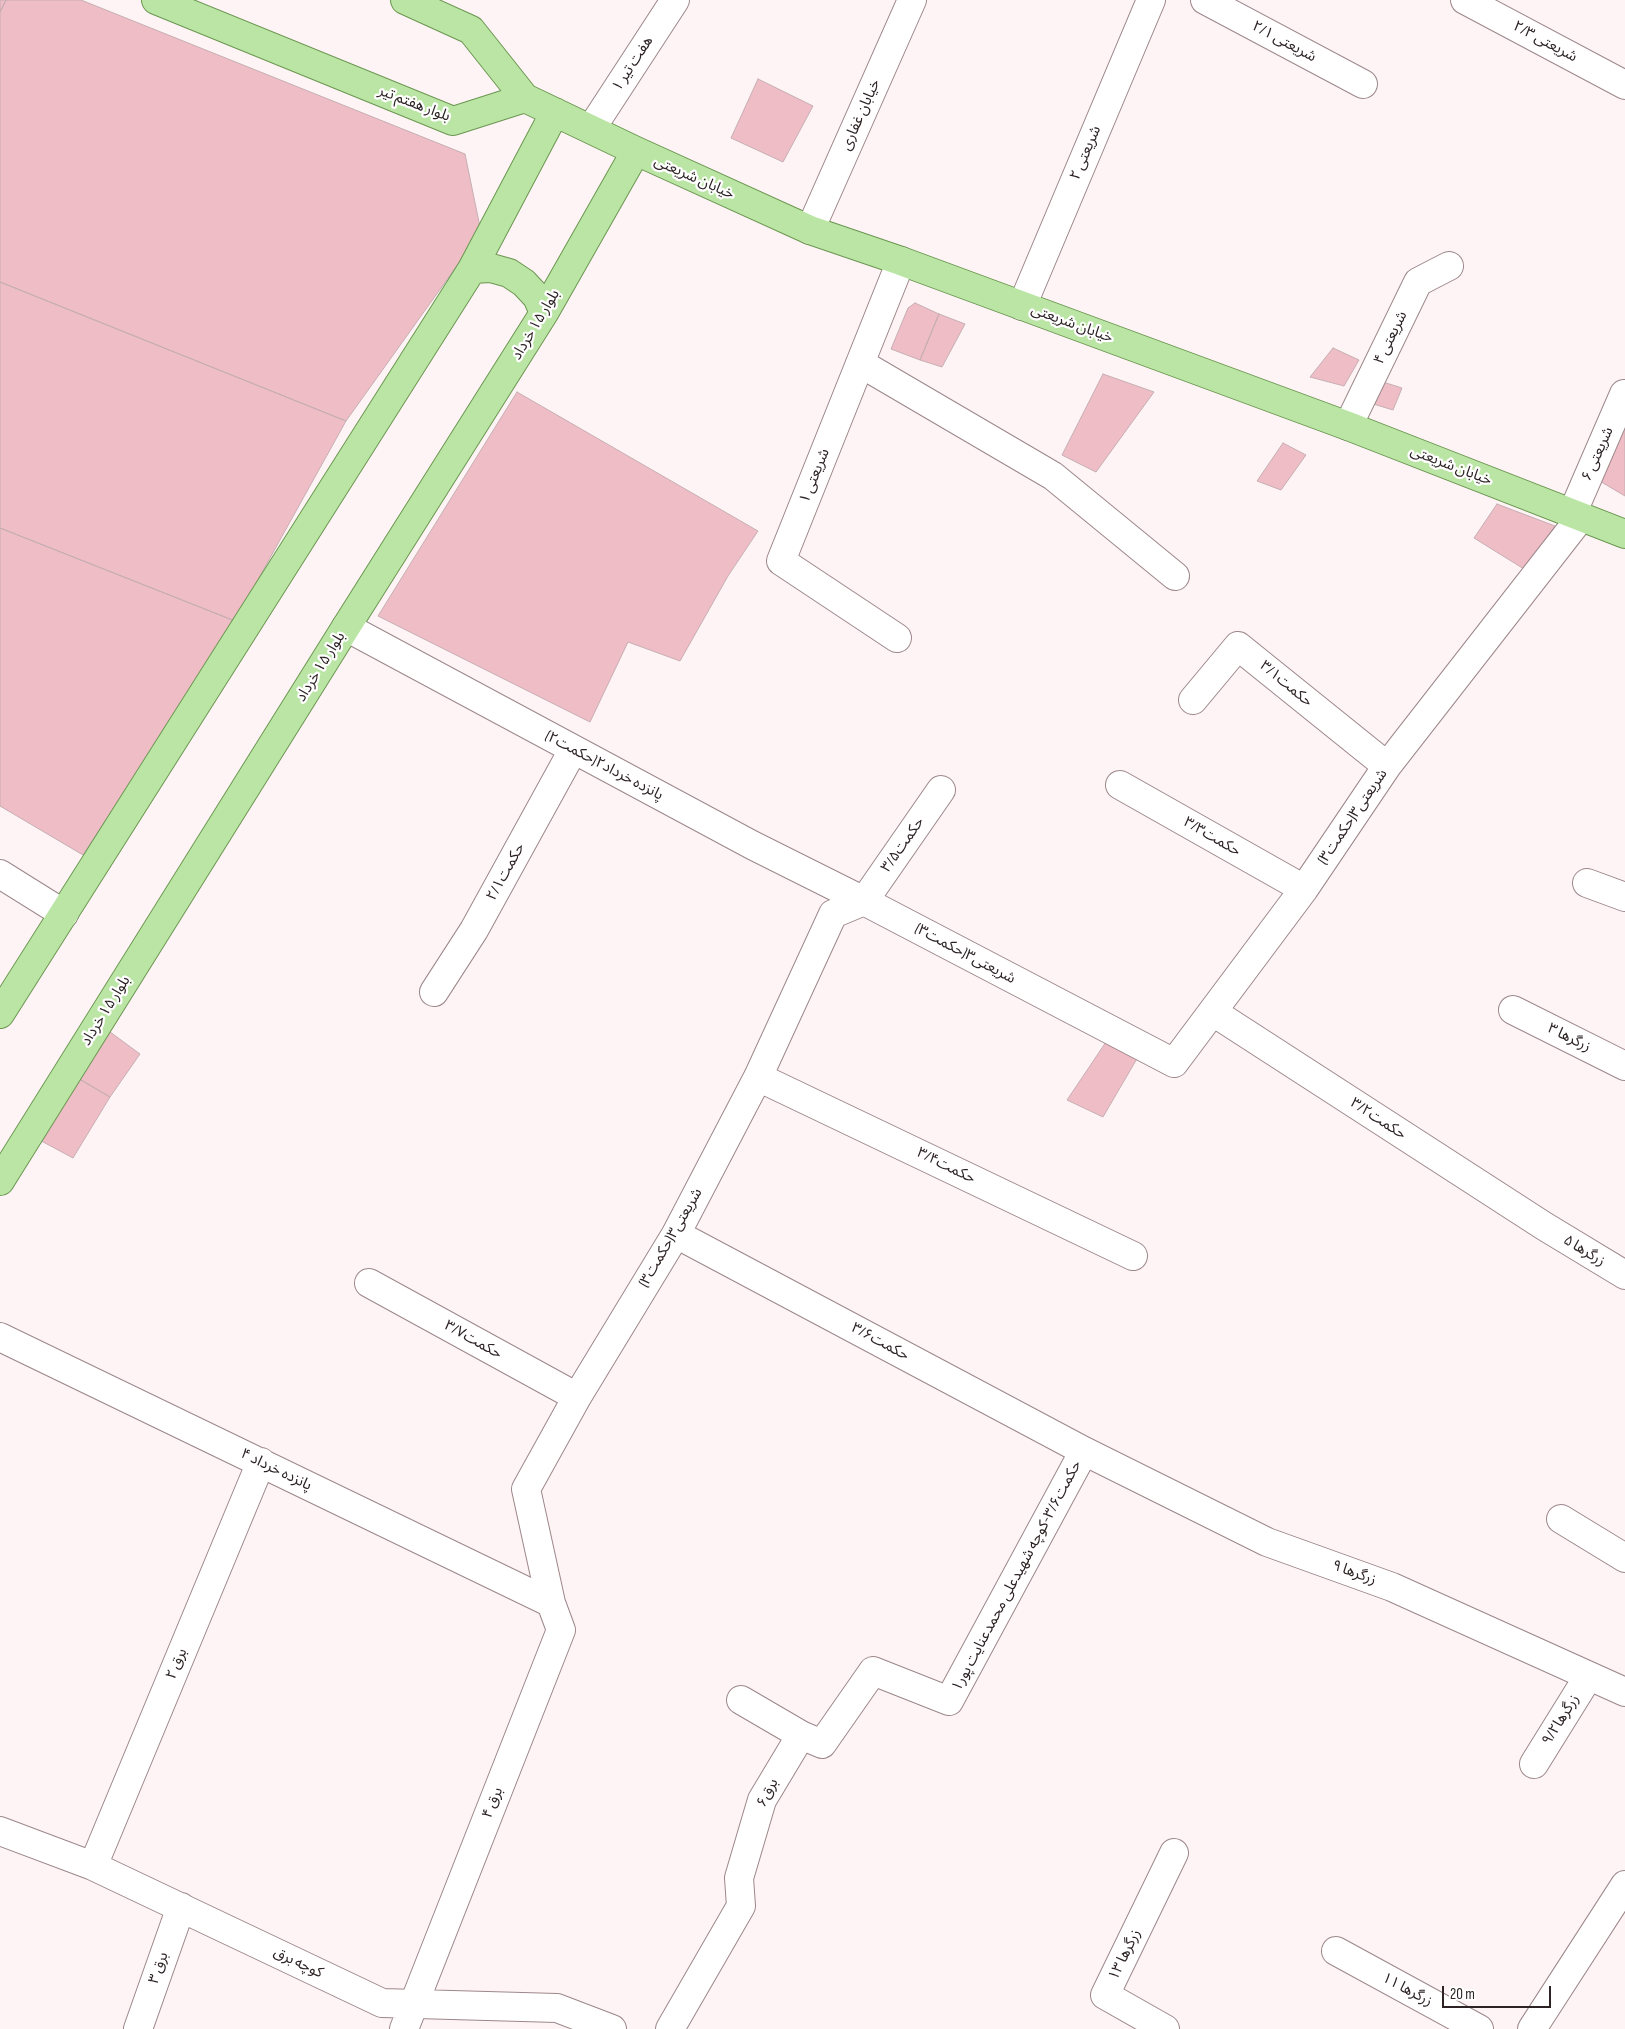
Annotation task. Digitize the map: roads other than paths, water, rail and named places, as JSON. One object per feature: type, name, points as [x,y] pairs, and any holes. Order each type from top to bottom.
[{"type":"main road","points":[[404,0],[471,30],[525,98]]},
{"type":"main road","name":"بلوار هفتم تیر","points":[[171,3],[453,120],[525,98]]},
{"type":"main road","name":"خیابان شریعتی","points":[[525,98],[810,230],[901,261],[1348,426],[1625,534]]},
{"type":"main road","points":[[0,1014],[472,269],[555,112]]},
{"type":"main road","name":"بلوار ۱۵ خرداد","points":[[0,1181],[544,314],[636,151]]},
{"type":"main road","points":[[472,269],[491,268],[509,273],[524,283],[537,297],[544,314]]},
{"type":"street","name":"هفت تیر ۱","points":[[591,129],[675,0]]},
{"type":"street","name":"خیابان غفاری","points":[[810,230],[912,0]]},
{"type":"street","name":"شریعتی ۲","points":[[1022,306],[1151,0]]},
{"type":"street","name":"شریعتی ۲/۱","points":[[1205,0],[1363,84]]},
{"type":"street","name":"شریعتی ۲/۳","points":[[1465,0],[1625,85]]},
{"type":"street","name":"شریعتی ۱","points":[[897,638],[781,561],[901,261]]},
{"type":"street","name":"شریعتی ۴","points":[[1348,426],[1418,282],[1449,266]]},
{"type":"street","points":[[860,364],[1053,476],[1175,576]]},
{"type":"street","name":"شریعتی ۶","points":[[1576,515],[1624,394]]},
{"type":"street","name":"شریعتی۳(حکمت۳)","points":[[551,1603],[526,1489],[577,1396],[676,1234],[758,1077],[832,914],[864,901],[1174,1063],[1304,889],[1387,766],[1576,515]]},
{"type":"street","name":"پانزده خرداد۲(حکمت۲)","points":[[346,627],[752,845],[864,901]]},
{"type":"street","name":"حکمت۳/۱","points":[[1193,700],[1238,646],[1387,766]]},
{"type":"street","name":"حکمت۲/۱","points":[[434,992],[474,930],[573,750]]},
{"type":"street","name":"حکمت۳/۳","points":[[1120,785],[1304,889]]},
{"type":"street","name":"حکمت۳/۵","points":[[864,901],[941,790]]},
{"type":"street","points":[[0,874],[64,914]]},
{"type":"street","points":[[1587,883],[1625,897]]},
{"type":"street","name":"زرگرها ۳","points":[[1513,1010],[1625,1066]]},
{"type":"street","name":"حکمت۳/۲","points":[[1212,1012],[1544,1226]]},
{"type":"street","name":"حکمت۳/۴","points":[[758,1077],[1133,1256]]},
{"type":"street","name":"زرگرها ۵","points":[[1544,1226],[1625,1276]]},
{"type":"street","name":"حکمت۳/۶","points":[[676,1234],[1084,1450]]},
{"type":"street","name":"حکمت۳/۷","points":[[369,1282],[577,1396]]},
{"type":"street","name":"پانزده خرداد ۴","points":[[0,1337],[551,1603]]},
{"type":"street","name":"زرگرها ۹","points":[[1084,1450],[1267,1542],[1392,1587],[1588,1677],[1625,1692]]},
{"type":"street","name":"حکمت۳/۶-کوچه شهیدعلی محمدعنایت پور۱","points":[[801,1735],[822,1744],[874,1671],[949,1701],[1084,1450]]},
{"type":"street","name":"برق ۲","points":[[93,1866],[261,1462]]},
{"type":"street","points":[[1561,1519],[1624,1554]]},
{"type":"street","name":"برق ۴","points":[[404,2029],[562,1630],[551,1603]]},
{"type":"street","name":"زرگرها۹/۲","points":[[1534,1764],[1588,1677]]},
{"type":"street","points":[[741,1700],[801,1735]]},
{"type":"street","name":"برق۶","points":[[670,2029],[741,1906],[739,1878],[762,1800],[801,1735]]},
{"type":"street","name":"کوچه برق","points":[[0,1831],[93,1866],[382,2003],[414,2004],[556,2019],[612,2029]]},
{"type":"street","name":"زرگرها ۱۳","points":[[1165,2029],[1105,1995],[1174,1853]]},
{"type":"street","points":[[1532,2029],[1625,1885]]},
{"type":"street","name":"برق ۳","points":[[138,2029],[180,1907]]},
{"type":"street","name":"زرگرها ۱۱","points":[[1336,1951],[1479,2029]]}]
